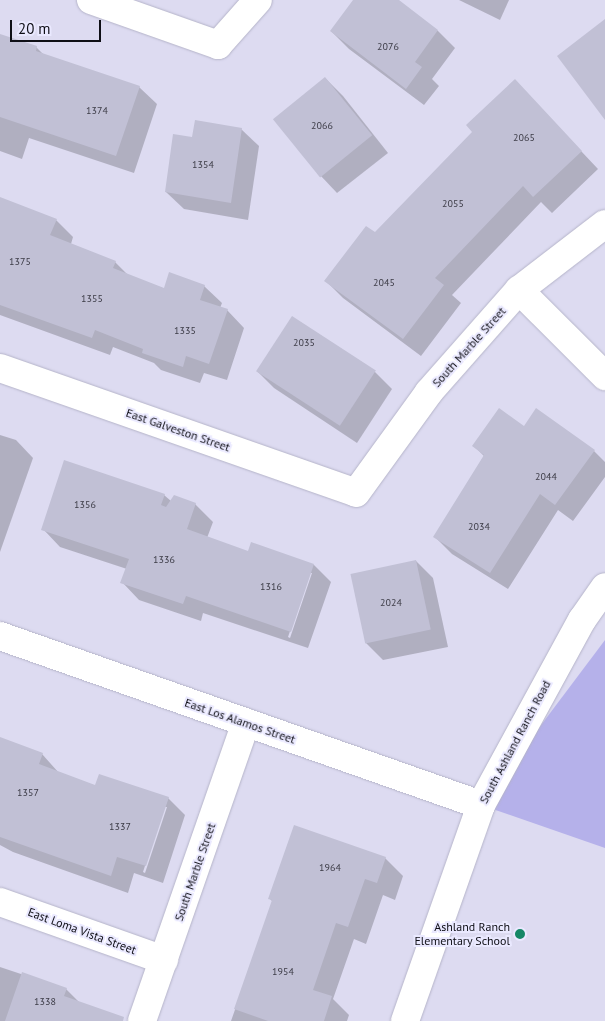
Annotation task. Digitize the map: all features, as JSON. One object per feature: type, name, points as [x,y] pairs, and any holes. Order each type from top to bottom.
[{"type":"street","points":[[91,0],[218,45],[258,0]]},
{"type":"street","name":"South Marble Street","points":[[356,493],[429,392],[519,290],[605,224]]},
{"type":"street","points":[[519,290],[605,376]]},
{"type":"street","name":"East Galveston Street","points":[[0,368],[356,493]]},
{"type":"street","name":"South Ashland Ranch Road","points":[[406,1021],[481,805],[582,620],[605,587]]},
{"type":"street","name":"East Los Alamos Street","points":[[0,636],[481,805]]},
{"type":"street","name":"South Marble Street","points":[[142,1021],[246,723]]},
{"type":"street","name":"East Loma Vista Street","points":[[0,902],[164,960]]},
{"type":"shaded area","points":[[605,640],[605,848],[481,805]]},
{"type":"building","points":[[353,0],[399,0],[438,30],[415,62],[422,67],[406,89],[330,31]]},
{"type":"building","points":[[605,19],[605,120],[557,56]]},
{"type":"building","points":[[0,34],[37,46],[36,51],[140,86],[116,156],[0,117]]},
{"type":"building","points":[[325,77],[372,135],[320,177],[273,119]]},
{"type":"building","points":[[515,79],[582,151],[533,197],[523,186],[435,278],[444,285],[403,339],[324,281],[366,226],[375,232],[472,132],[466,125]]},
{"type":"building","points":[[195,120],[242,128],[231,203],[165,192],[173,134],[192,137]]},
{"type":"building","points":[[0,197],[57,219],[50,235],[116,261],[113,268],[164,288],[169,272],[205,285],[200,300],[228,309],[209,364],[186,356],[183,367],[142,353],[143,349],[95,330],[92,338],[0,305]]},
{"type":"building","points":[[292,316],[376,370],[340,426],[256,371]]},
{"type":"building","points":[[499,408],[524,426],[536,408],[595,450],[555,505],[540,494],[490,573],[433,537],[484,455],[472,446]]},
{"type":"building","points":[[64,460],[165,494],[161,505],[166,507],[174,495],[196,503],[187,529],[248,551],[251,542],[314,564],[291,632],[186,596],[183,604],[120,583],[129,559],[41,530]]},
{"type":"building","points":[[416,560],[431,629],[365,643],[350,574]]},
{"type":"building","points":[[0,737],[43,753],[39,764],[95,785],[99,774],[169,797],[146,866],[117,857],[111,876],[0,837]]},
{"type":"building","points":[[294,825],[386,857],[377,883],[365,879],[348,927],[336,923],[313,990],[332,996],[324,1021],[268,1021],[234,1009],[272,900],[268,899]]},
{"type":"building","points":[[22,972],[67,988],[64,996],[124,1017],[123,1021],[5,1021]]},
{"type":"place","name":"Ashland Ranch Elementary School","points":[[520,934]]}]
